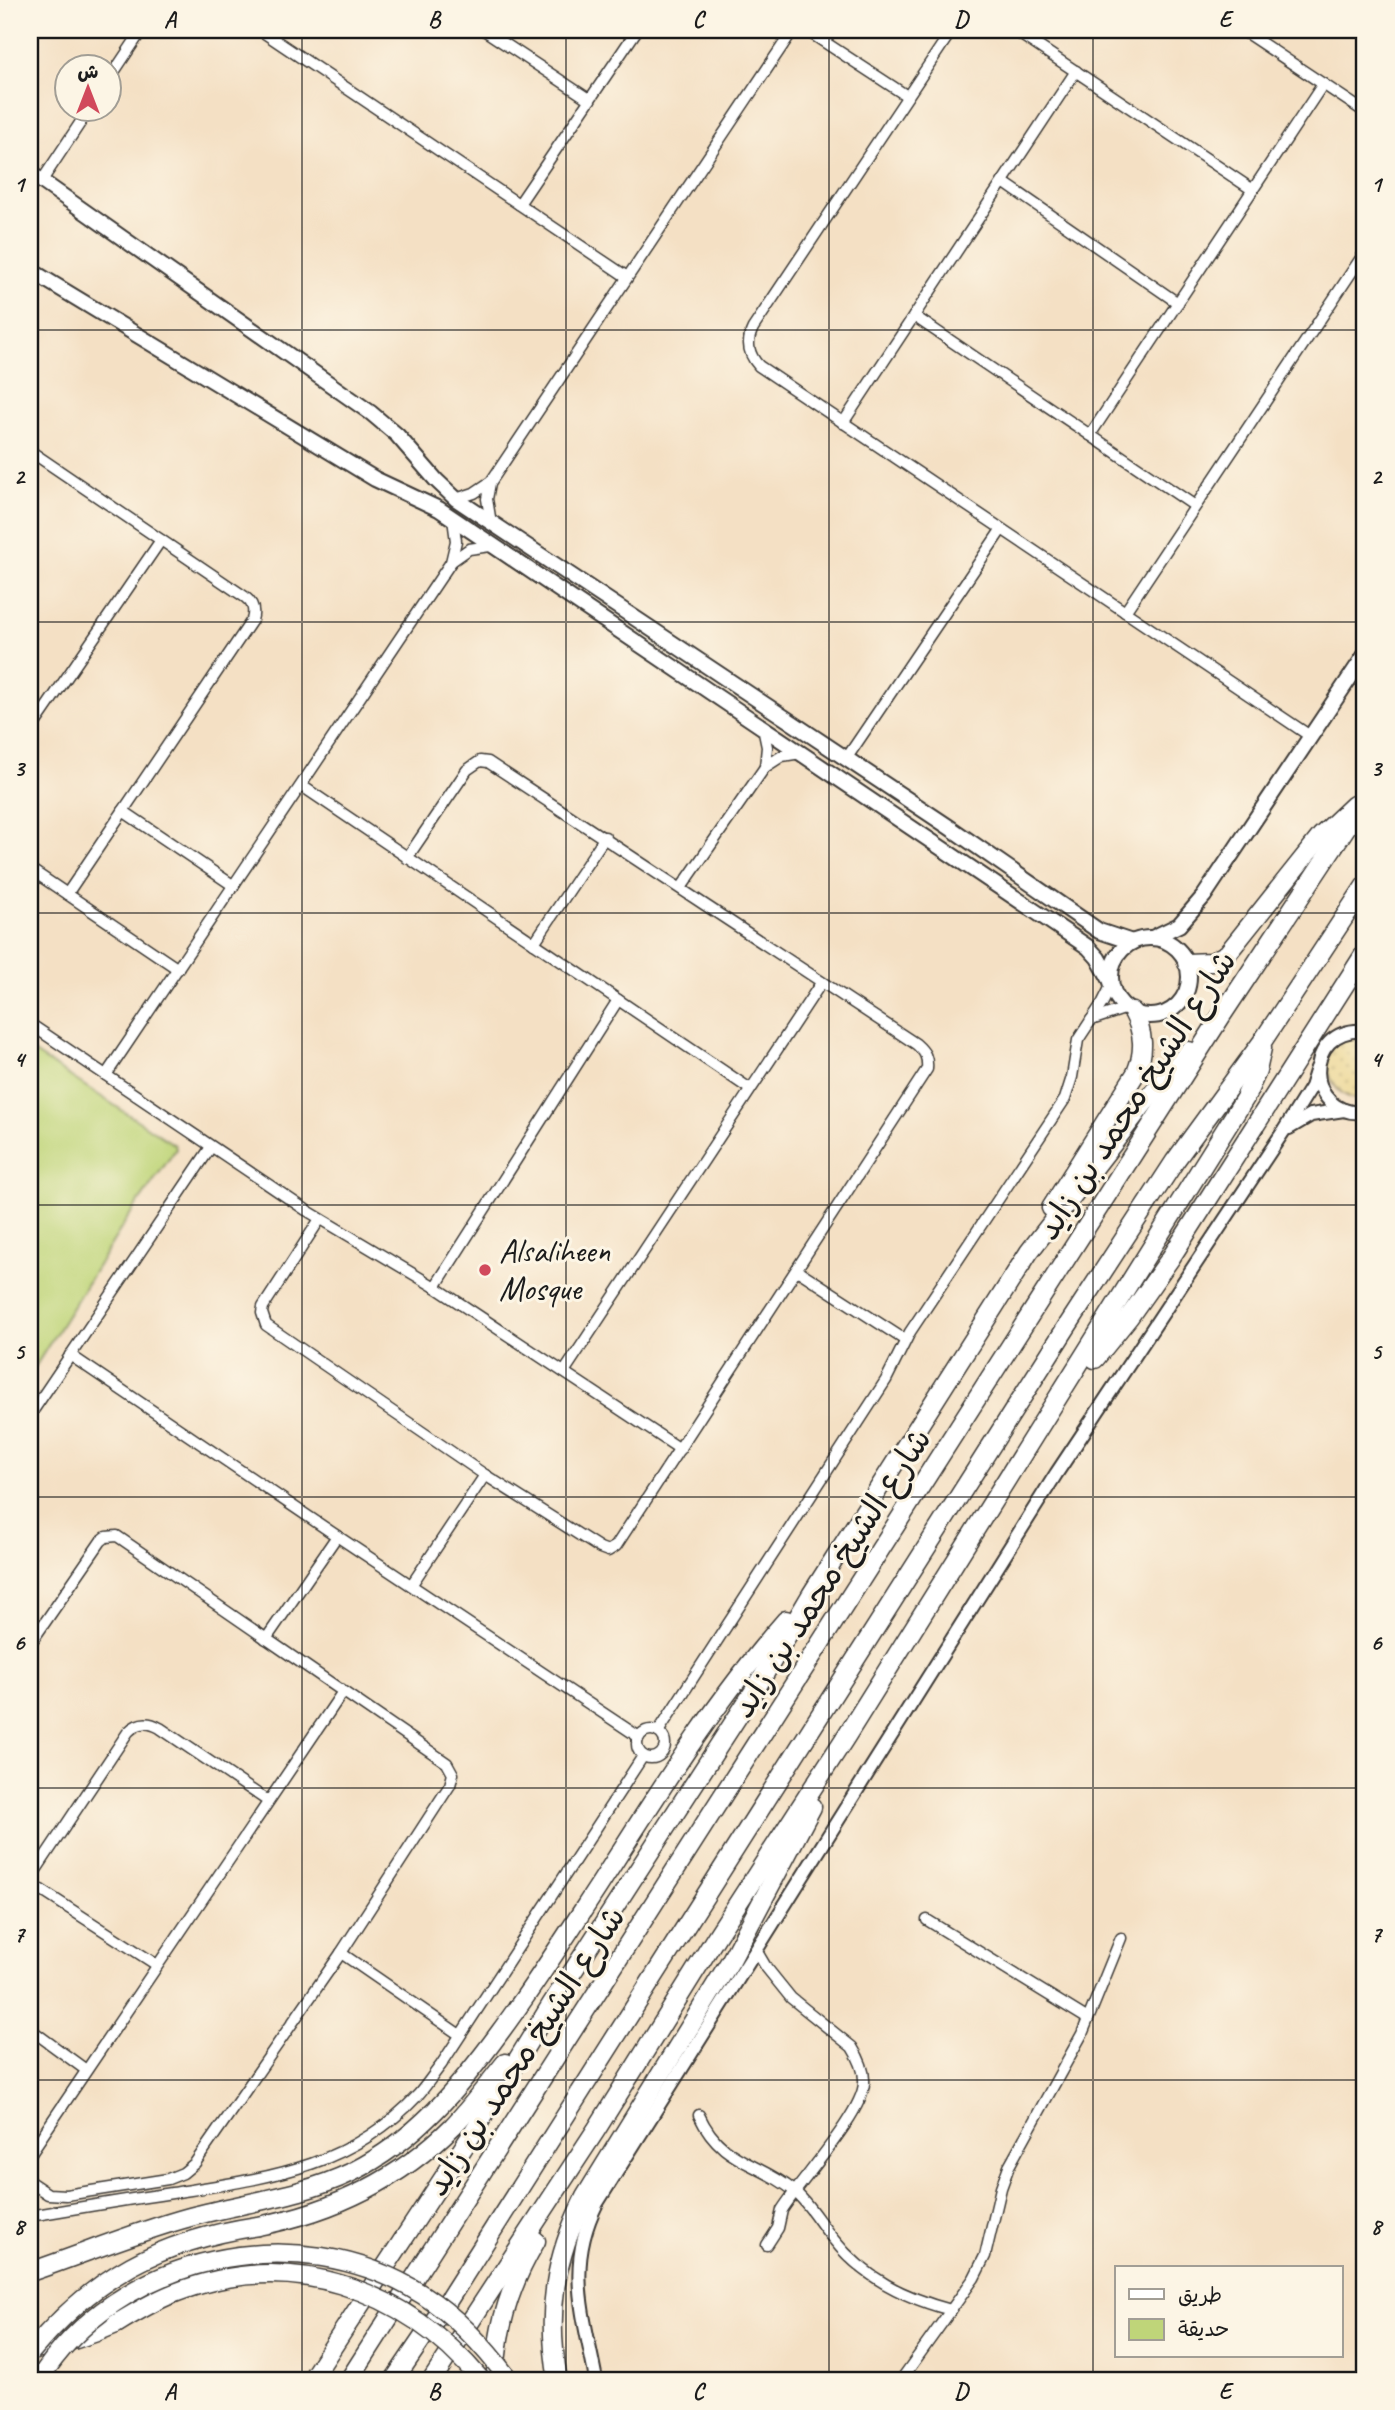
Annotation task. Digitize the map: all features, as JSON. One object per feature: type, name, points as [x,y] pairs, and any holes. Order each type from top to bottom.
[{"type":"highway","points":[[1185,959],[1212,962],[1227,954],[1321,836],[1343,813],[1365,798]]},
{"type":"highway","name":"شارع الشيخ محمد بن زايد","points":[[349,2380],[1222,1015],[1365,798]]},
{"type":"highway","name":"شارع الشيخ محمد بن زايد","points":[[394,2380],[463,2276],[1066,1328],[1175,1161],[1262,1042],[1365,886]]},
{"type":"highway","points":[[1060,1398],[1107,1345],[1170,1259],[1365,953]]},
{"type":"highway","points":[[311,2380],[469,2139],[551,2006],[758,1685],[811,1595],[1029,1252],[1062,1189],[1136,1073],[1143,1048],[1142,1035],[1130,1010]]},
{"type":"highway","points":[[1029,1252],[1145,1102],[1222,1015]]},
{"type":"highway","points":[[432,2380],[596,2130],[1060,1398],[1245,1098],[1257,1071],[1262,1042]]},
{"type":"highway","points":[[30,2272],[191,2216],[316,2187],[352,2172],[387,2152],[419,2128],[447,2100],[517,2010],[684,1753],[759,1652],[811,1595]]},
{"type":"highway","points":[[558,2380],[551,2321],[560,2257],[571,2226],[585,2197],[731,1960],[793,1844],[845,1738]]},
{"type":"highway","points":[[30,2352],[51,2327],[80,2300],[111,2277],[145,2258],[181,2243],[294,2219],[330,2207],[364,2192],[396,2173],[453,2125],[551,2006]]},
{"type":"highway","points":[[496,2380],[499,2340],[510,2295],[529,2253],[575,2176],[596,2130]]},
{"type":"highway","points":[[38,2380],[63,2348],[85,2326],[136,2289],[194,2265],[256,2253],[288,2253],[319,2256],[350,2264],[387,2276],[422,2294],[453,2317],[481,2344],[509,2380]]},
{"type":"highway","points":[[30,2352],[87,2337],[173,2294],[203,2284],[257,2275],[300,2275],[352,2287],[401,2310],[445,2342],[481,2380]]},
{"type":"main road","points":[[36,178],[371,413],[397,435],[456,499],[1100,931],[1132,942]]},
{"type":"main road","points":[[30,270],[375,478],[424,500],[453,519],[1088,947],[1098,958],[1117,998],[1130,1010],[1144,1016],[1167,1013],[1184,997],[1190,974],[1185,959],[1185,930],[1201,900],[1365,655]]},
{"type":"main road","points":[[943,848],[978,861],[984,858],[986,853]]},
{"type":"main road","points":[[1112,983],[1114,963],[1124,948],[1132,942],[1152,938],[1179,925],[1201,900]]},
{"type":"main road","points":[[1152,938],[1175,946],[1185,959]]},
{"type":"street","points":[[122,60],[142,30]]},
{"type":"street","points":[[260,30],[627,277]]},
{"type":"street","points":[[484,30],[590,100]]},
{"type":"street","points":[[519,204],[637,30]]},
{"type":"street","points":[[491,523],[486,499],[490,483],[793,30]]},
{"type":"street","points":[[806,30],[907,96]]},
{"type":"street","points":[[952,30],[753,328],[749,341],[751,355],[759,366],[1310,736]]},
{"type":"street","points":[[1014,30],[1253,190]]},
{"type":"street","points":[[1242,30],[1365,112]]},
{"type":"street","points":[[843,423],[1076,71]]},
{"type":"street","points":[[1090,435],[1323,84]]},
{"type":"street","points":[[36,178],[79,122]]},
{"type":"street","points":[[1003,182],[1178,303]]},
{"type":"street","points":[[1125,611],[1365,252]]},
{"type":"street","points":[[914,316],[1195,506]]},
{"type":"street","points":[[30,451],[245,597],[254,607],[252,620],[67,894]]},
{"type":"street","points":[[456,499],[474,493],[490,483]]},
{"type":"street","points":[[106,1075],[451,562],[456,541],[453,519]]},
{"type":"street","points":[[846,759],[1001,530]]},
{"type":"street","points":[[30,732],[161,540]]},
{"type":"street","points":[[451,562],[469,549],[490,546]]},
{"type":"street","points":[[763,727],[767,747],[765,766]]},
{"type":"street","points":[[681,888],[765,766],[782,756],[801,753]]},
{"type":"street","points":[[320,1219],[263,1307],[266,1325],[485,1475],[600,1548],[608,1550],[616,1546],[927,1069],[928,1059],[916,1044],[494,765],[480,761],[472,764],[407,858]]},
{"type":"street","points":[[302,786],[750,1089]]},
{"type":"street","points":[[124,811],[234,886]]},
{"type":"street","points":[[534,943],[605,838]]},
{"type":"street","points":[[30,869],[178,969]]},
{"type":"street","points":[[564,1373],[821,983]]},
{"type":"street","points":[[658,1732],[886,1380],[905,1340],[1065,1099],[1072,1077],[1078,1040],[1112,983]]},
{"type":"street","points":[[435,1287],[618,1000]]},
{"type":"street","points":[[1091,1020],[1130,1010]]},
{"type":"street","points":[[596,2380],[579,2281],[580,2251],[588,2221],[597,2203],[1056,1474],[1283,1132],[1311,1087],[1320,1055],[1337,1036],[1349,1031],[1365,1017]]},
{"type":"street","points":[[30,1024],[320,1219],[435,1287],[680,1449]]},
{"type":"street","points":[[1349,1031],[1365,1031]]},
{"type":"street","points":[[1317,1068],[1318,1081],[1332,1104],[1358,1113]]},
{"type":"street","points":[[1283,1132],[1311,1115],[1358,1113]]},
{"type":"street","points":[[30,1415],[211,1147]]},
{"type":"street","points":[[797,1270],[905,1340]]},
{"type":"street","points":[[70,1355],[639,1737]]},
{"type":"street","points":[[412,1584],[485,1475]]},
{"type":"street","points":[[30,1644],[100,1541],[111,1535],[124,1539],[342,1693],[447,1763],[453,1774],[450,1785],[341,1953],[201,2157],[189,2168],[168,2179],[66,2195],[48,2194],[30,2182]]},
{"type":"street","points":[[265,1639],[337,1536]]},
{"type":"street","points":[[30,2154],[342,1693]]},
{"type":"street","points":[[157,1965],[30,1881],[128,1732],[143,1723],[152,1724],[268,1801]]},
{"type":"street","points":[[646,1731],[658,1732],[664,1741],[663,1752],[654,1758],[643,1756],[637,1747],[639,1737],[646,1731]]},
{"type":"street","points":[[30,2216],[289,2172],[329,2157],[363,2139],[394,2117],[419,2094],[460,2035],[643,1756]]},
{"type":"street","points":[[927,1920],[1088,2019]]},
{"type":"street","points":[[901,2380],[974,2278],[985,2256],[1009,2166],[1070,2057],[1121,1938]]},
{"type":"street","points":[[756,1950],[791,1998],[852,2048],[863,2070],[864,2083],[857,2107],[794,2191],[782,2210],[778,2228],[766,2245]]},
{"type":"street","points":[[341,1953],[460,2035]]},
{"type":"street","points":[[30,2029],[86,2070]]},
{"type":"street","points":[[699,2115],[711,2137],[720,2146],[794,2191],[834,2241],[867,2273],[905,2296],[951,2310]]},
{"type":"sand","points":[[1365,1034],[1365,1099],[1352,1098],[1342,1093],[1329,1074],[1330,1051],[1337,1042],[1350,1035]]},
{"type":"green space","points":[[30,1050],[175,1145],[176,1149],[127,1219],[30,1375]]},
{"type":"place","name":"Alsaliheen Mosque","points":[[485,1270]]}]
